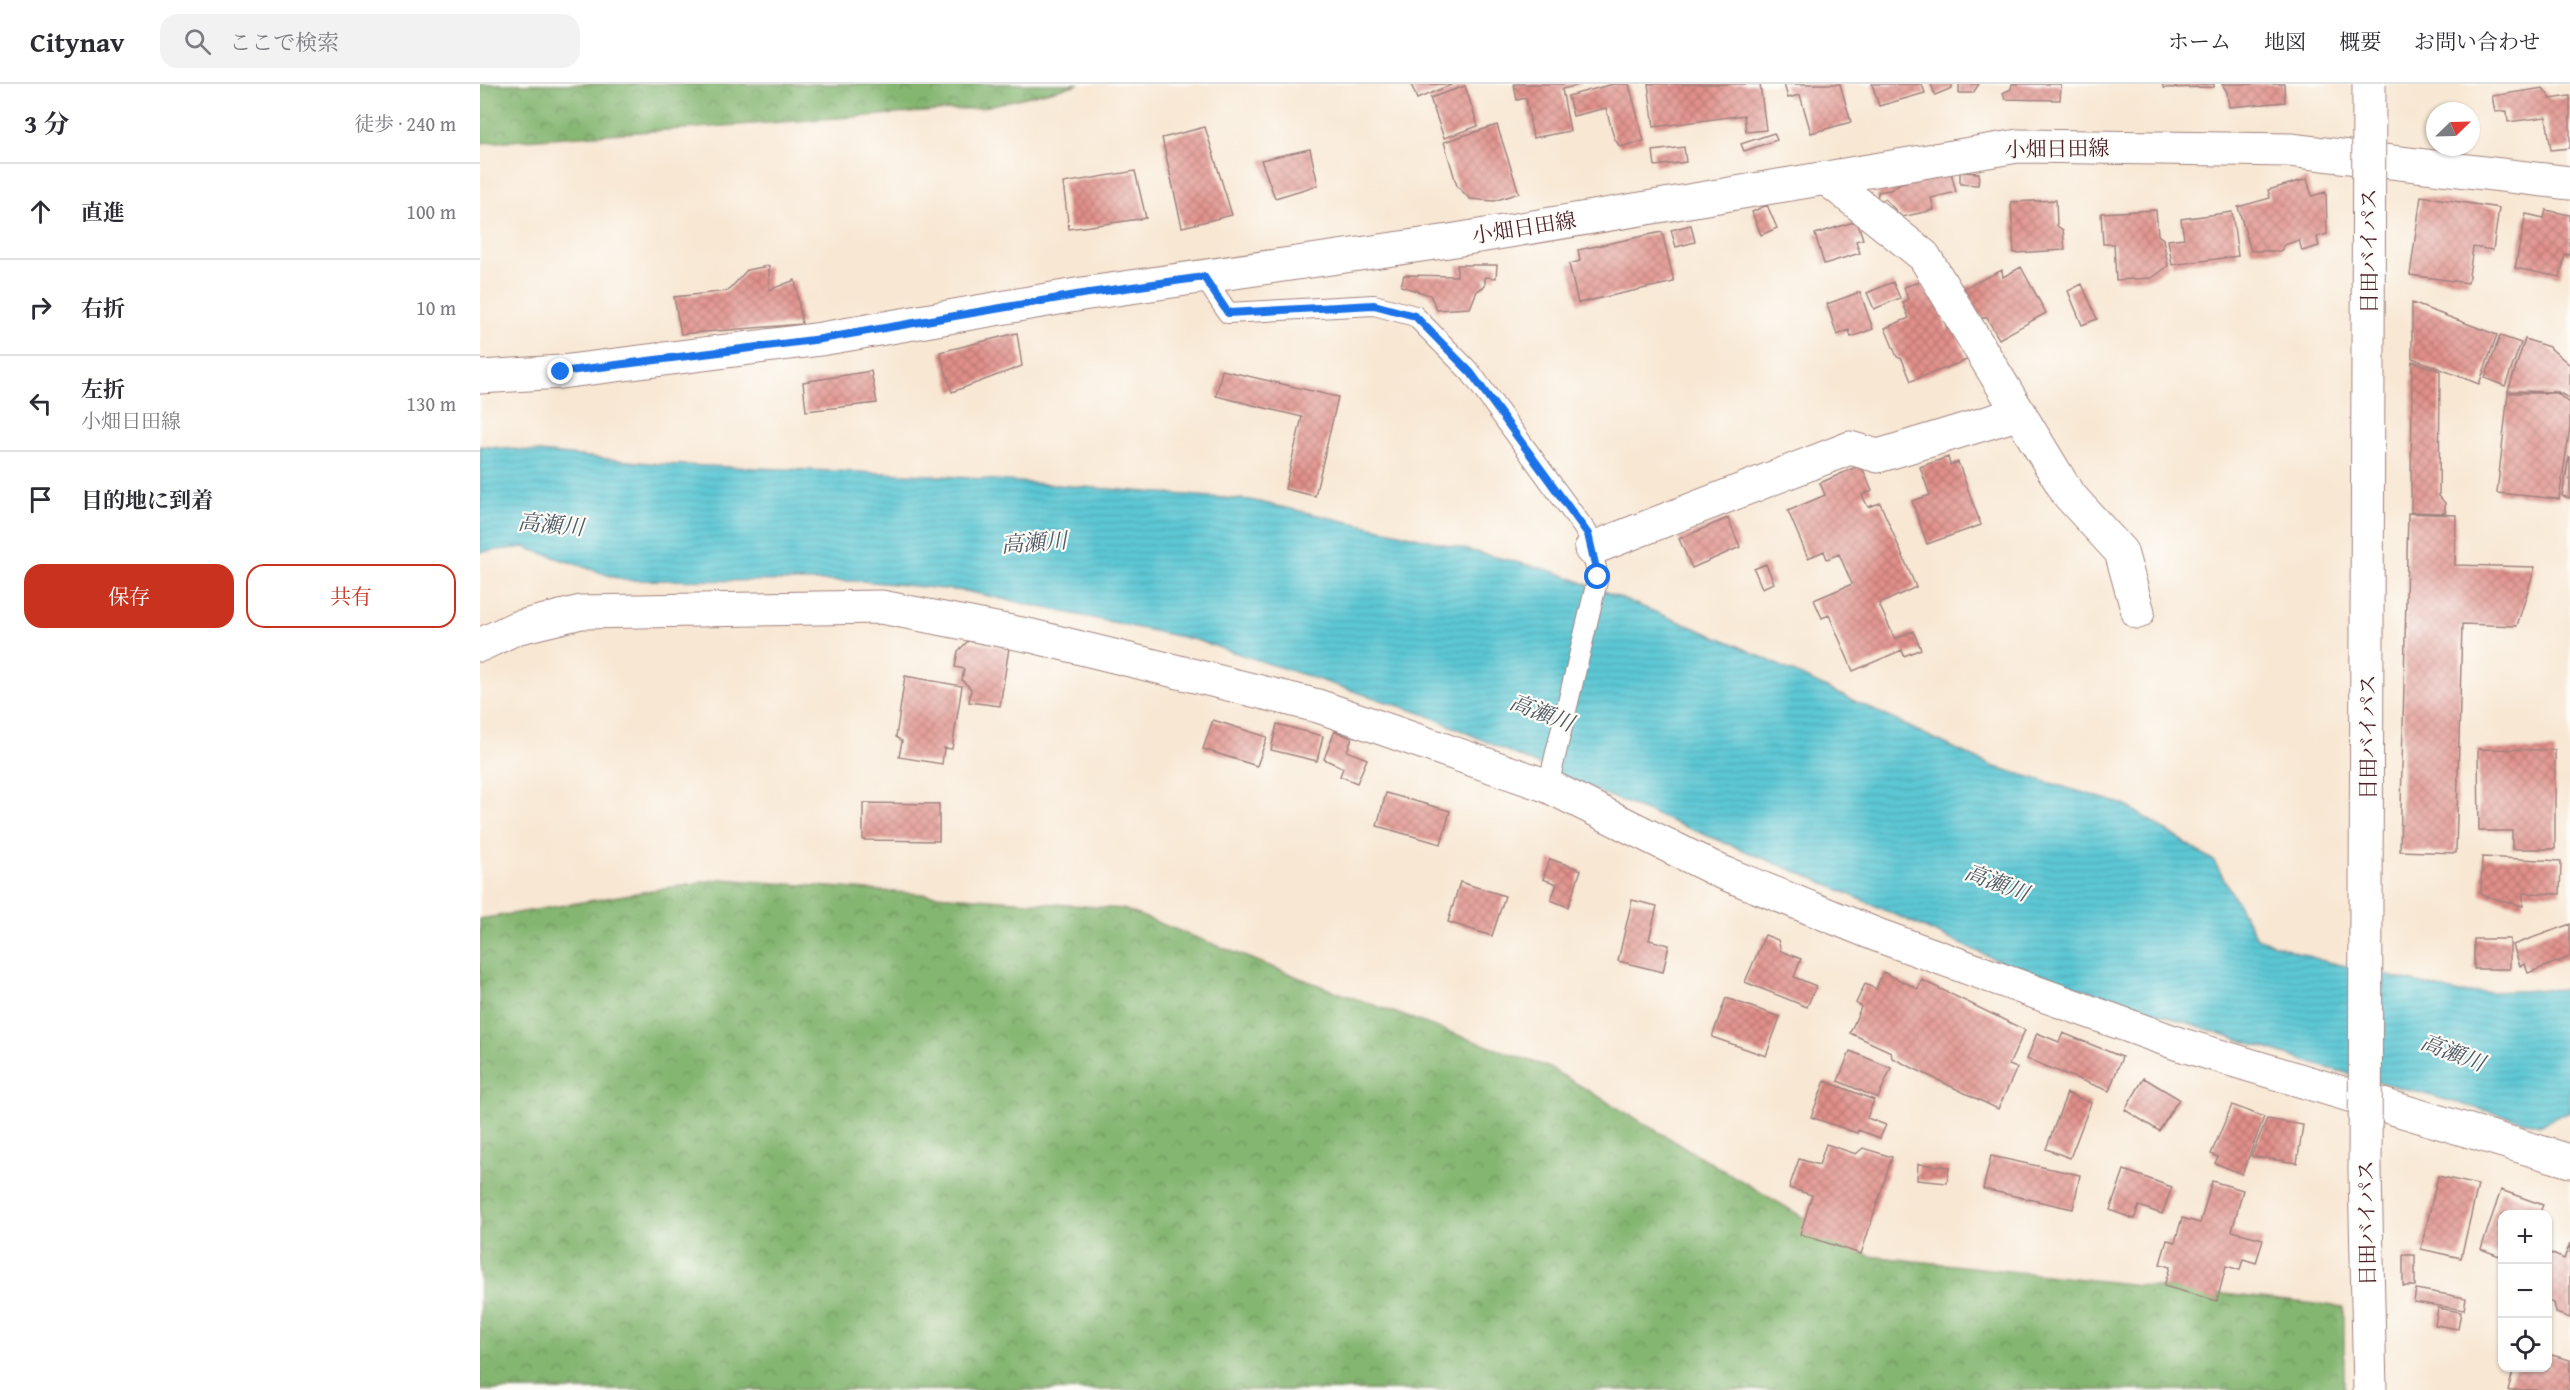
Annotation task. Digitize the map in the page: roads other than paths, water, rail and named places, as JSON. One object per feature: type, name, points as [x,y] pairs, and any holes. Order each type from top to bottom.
[{"type":"main road","name":"日田バイパス","points":[[2369,84],[2365,1172],[2370,1390]]},
{"type":"main road","name":"小畑日田線","points":[[480,377],[561,372],[821,339],[1082,294],[1449,241],[2018,146],[2290,150],[2570,183]]},
{"type":"main road","points":[[1826,178],[1924,256],[2068,494],[2121,552],[2138,612]]},
{"type":"main road","points":[[1594,563],[1850,448],[1878,456],[2020,413]]},
{"type":"main road","points":[[480,645],[516,628],[581,612],[881,607],[1032,636],[1318,705],[1548,786],[1719,871],[1877,935],[2179,1044],[2570,1161]]},
{"type":"lane","points":[[1204,277],[1228,313],[1374,305],[1415,316],[1471,373],[1588,534],[1594,563],[1548,786]]},
{"type":"water","name":"高瀬川","points":[[480,446],[657,464],[929,475],[1250,500],[1399,533],[1556,572],[1732,643],[1992,766],[2125,805],[2214,861],[2257,938],[2320,960],[2460,993],[2570,989],[2570,1111],[2539,1125],[2324,1067],[2006,964],[1817,880],[1594,790],[1427,715],[1196,640],[965,591],[863,581],[623,580],[524,547],[480,552]]}]
